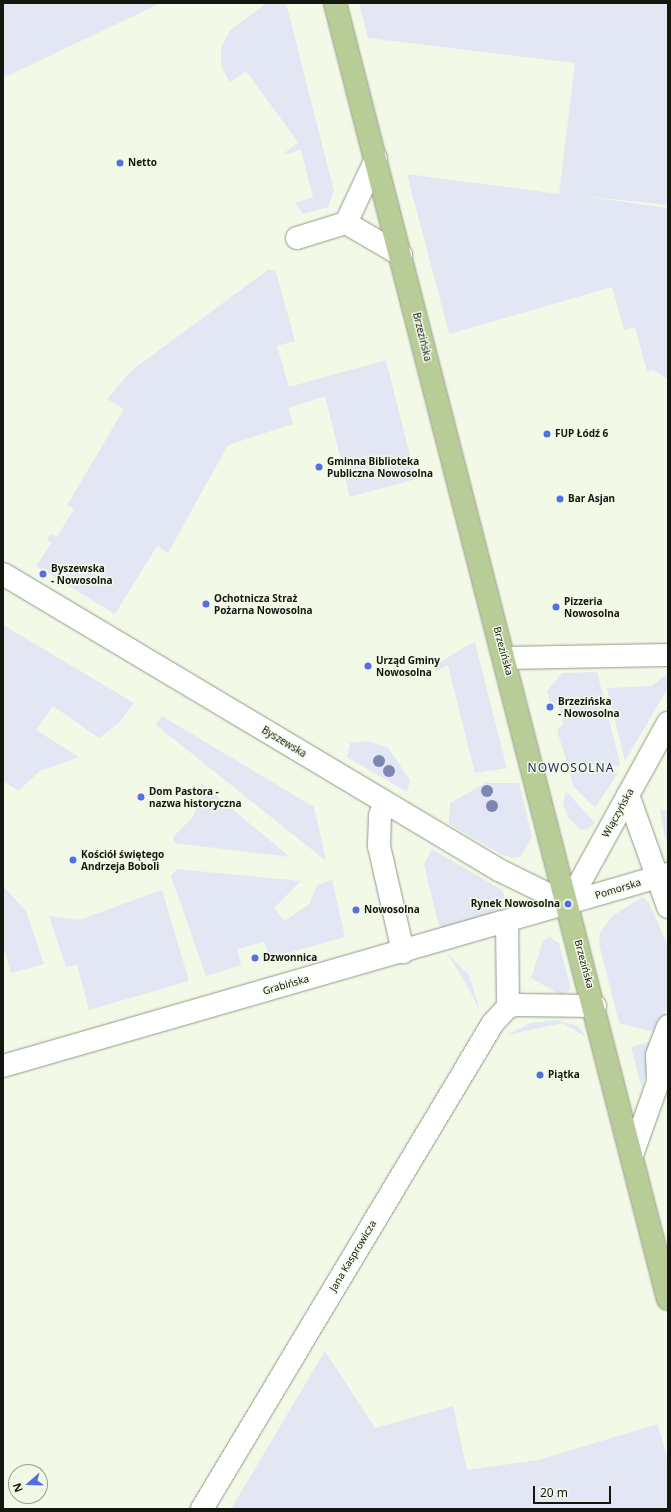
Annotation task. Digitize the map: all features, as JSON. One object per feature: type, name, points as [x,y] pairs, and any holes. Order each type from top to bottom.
[{"type":"main road","name":"Brzezińska","points":[[335,3],[595,1006],[668,1299]]},
{"type":"street","points":[[346,224],[376,159]]},
{"type":"street","points":[[297,238],[346,224],[401,255]]},
{"type":"street","name":"Byszewska","points":[[3,574],[499,870],[568,904]]},
{"type":"street","points":[[505,658],[668,655]]},
{"type":"street","name":"Wiączyńska","points":[[568,904],[668,723]]},
{"type":"street","points":[[628,795],[662,876],[668,907]]},
{"type":"street","points":[[385,802],[379,823],[379,846],[402,952]]},
{"type":"street","name":"Pomorska","points":[[568,904],[662,876]]},
{"type":"street","name":"Grabińska","points":[[3,1066],[568,904]]},
{"type":"street","points":[[507,922],[508,1007],[531,1004],[595,1006]]},
{"type":"street","name":"Jana Kasprowicza","points":[[202,1509],[493,1023],[508,1007]]},
{"type":"street","points":[[632,1155],[663,1077],[657,1055],[668,1026]]},
{"type":"shaded area","points":[[3,3],[161,3],[3,78]]},
{"type":"shaded area","points":[[267,3],[286,3],[334,191],[328,207],[303,214],[295,203],[313,197],[301,150],[282,155],[298,142],[246,71],[230,83],[221,66],[221,47],[230,30]]},
{"type":"shaded area","points":[[359,3],[668,3],[668,205],[583,196],[668,208],[668,379],[653,370],[647,372],[635,327],[624,330],[612,287],[449,334],[407,174],[559,194],[575,63],[368,38]]},
{"type":"shaded area","points":[[269,269],[276,272],[295,341],[277,346],[289,387],[386,360],[416,479],[350,497],[325,396],[289,408],[293,424],[228,445],[168,553],[157,546],[115,614],[36,566],[52,542],[47,540],[50,534],[57,537],[74,509],[67,505],[124,409],[107,399],[131,371]]},
{"type":"shaded area","points":[[3,625],[134,703],[119,723],[99,738],[53,706],[36,730],[79,757],[40,771],[18,791],[3,781]]},
{"type":"shaded area","points":[[471,643],[475,643],[507,768],[475,773],[448,665],[435,672],[436,665]]},
{"type":"shaded area","points":[[597,672],[620,764],[618,766],[567,763],[557,730],[563,724],[559,706],[550,704],[547,691],[562,673]]},
{"type":"shaded area","points":[[666,675],[668,688],[625,761],[607,688],[651,686]]},
{"type":"shaded area","points":[[162,716],[314,807],[326,861],[156,725]]},
{"type":"shaded area","points":[[368,741],[388,748],[410,780],[407,792],[347,757],[350,743]]},
{"type":"shaded area","points":[[569,770],[618,773],[595,808],[573,786]]},
{"type":"shaded area","points":[[201,783],[290,857],[174,843],[173,837],[192,818],[200,800]]},
{"type":"shaded area","points":[[486,783],[519,783],[532,837],[521,856],[513,858],[501,854],[449,824],[450,803]]},
{"type":"shaded area","points":[[566,791],[595,823],[588,829],[581,830],[569,819],[563,804]]},
{"type":"shaded area","points":[[660,810],[668,810],[668,844],[665,838]]},
{"type":"shaded area","points":[[432,849],[502,890],[505,898],[501,910],[443,929],[438,923],[424,864]]},
{"type":"shaded area","points":[[177,869],[301,881],[274,908],[284,921],[309,904],[317,885],[332,880],[345,937],[270,958],[264,942],[237,949],[241,965],[206,976],[171,876]]},
{"type":"shaded area","points":[[3,886],[26,911],[44,964],[11,973],[3,945]]},
{"type":"shaded area","points":[[162,890],[189,981],[89,1010],[77,965],[66,967],[49,916],[79,920]]},
{"type":"shaded area","points":[[642,897],[649,903],[668,946],[668,1005],[657,1033],[619,1023],[599,944],[600,933],[611,917]]},
{"type":"shaded area","points":[[549,937],[559,943],[570,985],[570,990],[561,995],[531,978],[543,941]]},
{"type":"shaded area","points":[[447,953],[469,975],[480,1011],[469,989]]},
{"type":"shaded area","points":[[556,1020],[578,1026],[586,1037],[563,1023],[507,1035],[530,1023]]},
{"type":"shaded area","points":[[653,1041],[642,1089],[631,1047]]},
{"type":"shaded area","points":[[325,1351],[375,1428],[453,1406],[467,1470],[538,1460],[658,1424],[668,1462],[668,1509],[231,1509]]},
{"type":"place","name":"Netto","points":[[120,163]]},
{"type":"place","name":"FUP Łódź 6","points":[[547,434]]},
{"type":"place","name":"Gminna Biblioteka Publiczna Nowosolna","points":[[319,467]]},
{"type":"place","name":"Bar Asjan","points":[[560,499]]},
{"type":"place","name":"Byszewska - Nowosolna","points":[[43,574]]},
{"type":"place","name":"Ochotnicza Straż Pożarna Nowosolna","points":[[206,604]]},
{"type":"place","name":"Pizzeria Nowosolna","points":[[556,607]]},
{"type":"place","name":"Urząd Gminy Nowosolna","points":[[368,666]]},
{"type":"place","name":"Brzezińska - Nowosolna","points":[[550,707]]},
{"type":"place","name":"Dom Pastora - nazwa historyczna","points":[[141,797]]},
{"type":"place","name":"Kościół świętego Andrzeja Boboli","points":[[73,860]]},
{"type":"place","name":"Rynek Nowosolna","points":[[568,904]]},
{"type":"place","name":"Nowosolna","points":[[356,910]]},
{"type":"place","name":"Dzwonnica","points":[[255,958]]},
{"type":"place","name":"Piątka","points":[[540,1075]]},
{"type":"district","name":"NOWOSOLNA","points":[[571,768]]}]
